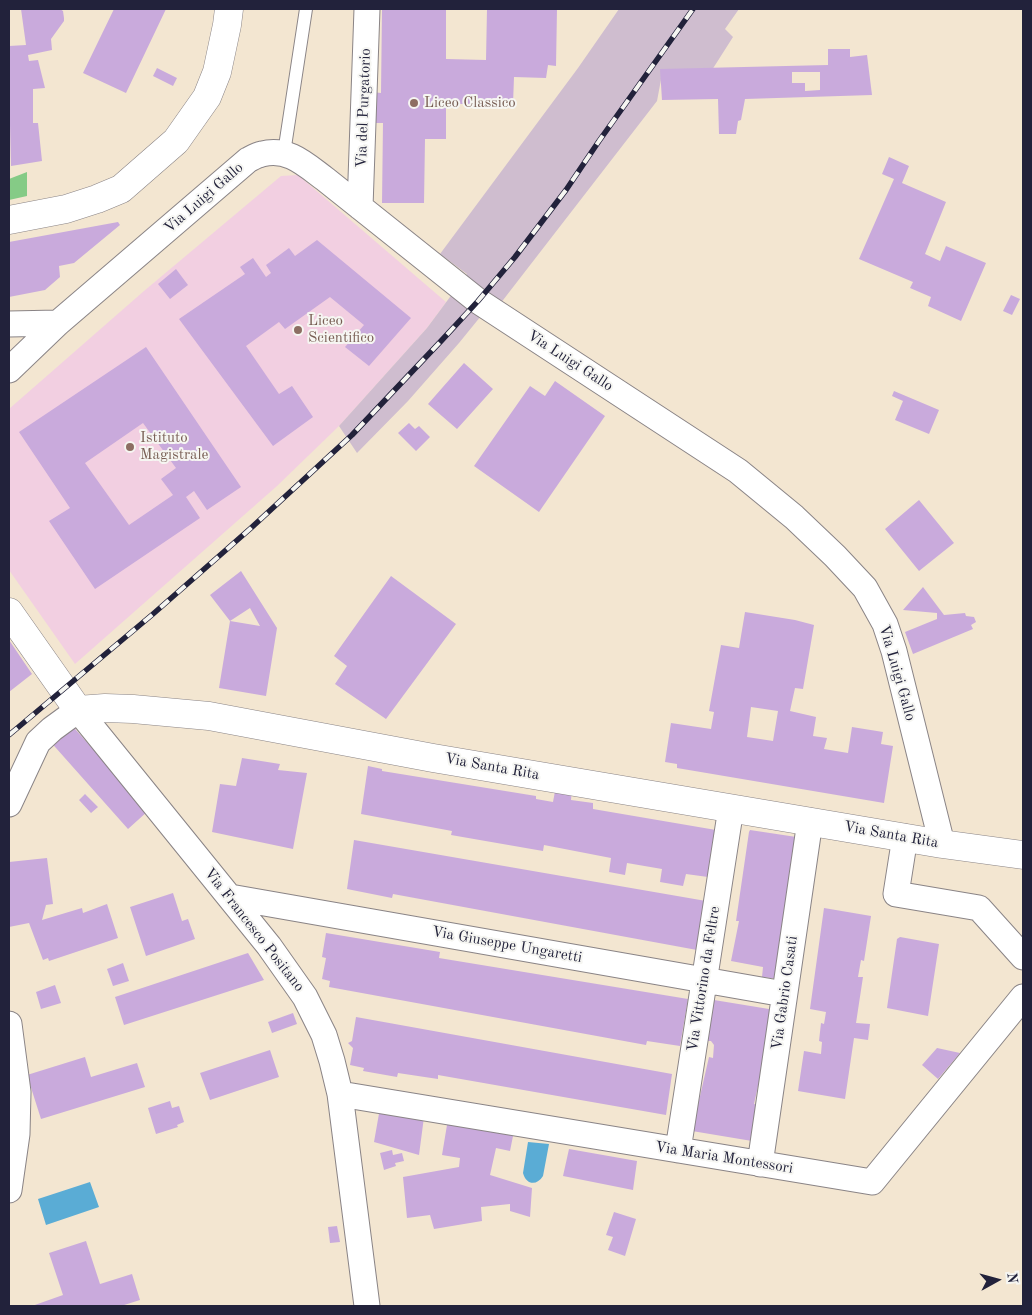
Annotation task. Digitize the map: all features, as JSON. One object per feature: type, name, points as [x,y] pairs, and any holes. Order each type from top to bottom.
[{"type":"street","points":[[9,220],[66,209],[121,189],[176,141],[207,97],[217,72],[229,9]]},
{"type":"street","name":"Via del Purgatorio","points":[[360,207],[367,9]]},
{"type":"street","name":"Via Luigi Gallo","points":[[9,370],[58,323],[248,160],[263,154],[284,153],[301,161],[478,301],[738,472],[794,517],[835,556],[865,588],[885,624],[894,651],[942,844]]},
{"type":"street","points":[[9,324],[58,323]]},
{"type":"street","points":[[9,612],[78,710],[38,742],[9,804]]},
{"type":"street","name":"Via Santa Rita","points":[[78,710],[105,708],[133,709],[209,716],[433,758],[942,844],[1023,855]]},
{"type":"street","name":"Via Francesco Positano","points":[[78,710],[269,946],[305,997],[324,1035],[340,1094],[367,1306]]},
{"type":"street","name":"Via Vittorino da Feltre","points":[[678,1150],[731,808]]},
{"type":"street","name":"Via Gabrio Casati","points":[[760,1164],[810,821]]},
{"type":"street","points":[[905,837],[896,894],[979,908],[1023,956]]},
{"type":"street","name":"Via Giuseppe Ungaretti","points":[[230,897],[784,994]]},
{"type":"street","name":"Via Maria Montessori","points":[[340,1094],[872,1182],[1023,997]]},
{"type":"street","points":[[9,1024],[18,1092],[17,1134],[9,1190]]},
{"type":"lane","points":[[284,153],[306,9]]},
{"type":"shaded area","points":[[619,9],[739,9],[725,29],[733,37],[712,70],[663,69],[657,101],[500,304],[494,300],[408,401],[357,453],[339,426],[427,328],[467,274],[440,254],[578,68]]},
{"type":"shaded area","points":[[298,175],[446,302],[427,328],[339,426],[277,486],[75,664],[9,570],[9,409],[144,291],[281,176]]},
{"type":"green space","points":[[27,172],[27,196],[9,200],[9,179]]},
{"type":"water","points":[[528,1142],[549,1144],[543,1176],[535,1183],[529,1182],[523,1173]]},
{"type":"water","points":[[90,1182],[99,1207],[46,1225],[38,1199]]},
{"type":"building","points":[[21,9],[60,9],[63,11],[64,21],[51,39],[52,50],[28,55],[29,61],[38,60],[45,88],[33,89],[33,123],[38,123],[42,161],[11,166],[9,46],[26,45]]},
{"type":"building","points":[[114,9],[166,9],[126,93],[83,73]]},
{"type":"building","name":"Liceo Classico","points":[[382,9],[446,9],[446,59],[486,60],[487,9],[557,9],[556,66],[548,65],[546,78],[514,77],[513,104],[446,104],[446,139],[425,139],[424,203],[382,203],[383,123],[372,123],[372,92],[381,93]]},
{"type":"building","points":[[828,49],[850,49],[850,57],[867,55],[872,95],[745,99],[736,134],[719,134],[718,99],[662,100],[660,69],[828,65]],"holes":[[[792,72],[820,72],[820,90],[805,91],[805,83],[792,83]]]},
{"type":"building","points":[[157,68],[177,78],[173,86],[153,76]]},
{"type":"building","points":[[889,157],[909,166],[902,183],[946,202],[925,254],[940,261],[946,246],[986,263],[961,321],[928,306],[931,297],[910,288],[913,282],[859,259],[894,179],[882,174]]},
{"type":"building","points":[[118,222],[120,225],[74,263],[59,266],[60,277],[45,290],[9,297],[9,242]]},
{"type":"building","points":[[317,240],[411,318],[369,366],[345,347],[364,325],[330,297],[285,329],[279,322],[246,346],[279,394],[292,386],[313,417],[273,446],[179,319],[245,274],[240,267],[253,258],[266,277],[271,273],[266,265],[289,248],[295,256]]},
{"type":"building","points":[[176,269],[188,285],[170,299],[158,284]]},
{"type":"building","points":[[1011,295],[1020,299],[1012,315],[1003,311]]},
{"type":"building","points":[[146,347],[241,487],[207,510],[194,491],[186,497],[200,518],[95,589],[49,521],[70,508],[19,432]],"holes":[[[143,423],[176,468],[161,479],[173,495],[129,525],[85,463]]]},
{"type":"building","points":[[464,363],[493,389],[457,429],[428,404]]},
{"type":"building","points":[[555,381],[605,416],[539,512],[474,466],[530,386],[545,396]]},
{"type":"building","points":[[894,391],[939,410],[929,434],[895,420],[903,401],[892,396]]},
{"type":"building","points":[[409,423],[415,429],[419,426],[430,437],[416,451],[398,433]]},
{"type":"building","points":[[919,500],[954,543],[919,571],[885,529]]},
{"type":"building","points":[[241,571],[277,628],[266,696],[219,688],[230,621],[210,595]],"holes":[[[250,608],[260,626],[230,621]]]},
{"type":"building","points":[[391,576],[456,624],[386,719],[335,684],[347,666],[334,656]]},
{"type":"building","points":[[923,587],[944,615],[965,613],[966,616],[974,617],[976,622],[971,625],[973,629],[913,654],[905,632],[937,619],[937,613],[903,610]]},
{"type":"building","points":[[745,612],[814,625],[803,689],[795,688],[790,711],[816,717],[813,736],[827,738],[824,749],[848,753],[852,727],[883,732],[881,744],[893,746],[884,803],[677,768],[677,764],[665,762],[671,723],[711,729],[714,712],[709,711],[721,645],[739,648]],"holes":[[[751,707],[778,711],[773,741],[747,737]]]},
{"type":"building","points":[[9,640],[32,674],[9,692]]},
{"type":"building","points":[[68,721],[148,811],[128,829],[48,739]]},
{"type":"building","points":[[242,758],[280,764],[278,770],[307,773],[293,849],[212,832],[220,784],[236,786]]},
{"type":"building","points":[[368,766],[382,769],[382,771],[536,796],[536,799],[553,802],[556,786],[572,789],[571,800],[593,803],[593,809],[716,830],[708,877],[686,874],[683,886],[660,882],[662,869],[627,863],[625,875],[609,872],[611,858],[544,845],[543,851],[451,835],[452,831],[361,814]]},
{"type":"building","points":[[85,794],[98,807],[91,813],[79,800]]},
{"type":"building","points":[[750,830],[803,838],[779,979],[762,977],[763,967],[731,961],[739,921],[736,921]]},
{"type":"building","points":[[354,840],[706,901],[697,950],[393,894],[392,898],[347,889]]},
{"type":"building","points":[[47,858],[53,904],[46,905],[42,920],[82,908],[83,913],[107,904],[118,938],[49,961],[48,958],[43,960],[29,923],[9,927],[9,862]]},
{"type":"building","points":[[173,893],[182,921],[188,919],[195,939],[146,956],[130,907]]},
{"type":"building","points":[[824,908],[871,916],[864,961],[861,960],[858,977],[863,977],[856,1023],[870,1024],[868,1040],[854,1038],[845,1099],[798,1091],[804,1051],[821,1054],[822,1042],[819,1041],[821,1023],[824,1024],[826,1012],[810,1009]]},
{"type":"building","points":[[326,933],[440,952],[439,958],[688,999],[680,1046],[647,1041],[646,1045],[329,987],[330,981],[322,979],[326,958],[322,957]]},
{"type":"building","points":[[900,937],[939,944],[928,1016],[887,1008],[897,939]]},
{"type":"building","points":[[248,953],[264,980],[124,1025],[115,997]]},
{"type":"building","points":[[123,963],[129,981],[113,986],[107,969]]},
{"type":"building","points":[[55,985],[61,1003],[41,1009],[36,992]]},
{"type":"building","points":[[714,1000],[775,1010],[754,1104],[760,1105],[752,1141],[692,1131],[709,1057],[713,1058],[714,1045],[711,1041],[707,1041]]},
{"type":"building","points":[[293,1013],[297,1024],[272,1033],[268,1022]]},
{"type":"building","points":[[356,1017],[672,1074],[666,1115],[438,1075],[438,1079],[398,1073],[397,1077],[363,1071],[364,1068],[350,1065],[353,1048],[348,1043],[352,1041]]},
{"type":"building","points":[[937,1048],[960,1053],[938,1079],[922,1065]]},
{"type":"building","points":[[270,1050],[279,1077],[210,1100],[200,1073]]},
{"type":"building","points":[[85,1057],[91,1077],[137,1063],[145,1087],[41,1119],[27,1075]]},
{"type":"building","points":[[170,1101],[172,1108],[179,1106],[184,1122],[177,1125],[178,1127],[156,1134],[148,1108]]},
{"type":"building","points":[[380,1108],[424,1117],[419,1155],[374,1142]]},
{"type":"building","points":[[448,1119],[514,1131],[510,1151],[496,1148],[490,1175],[532,1188],[530,1217],[510,1211],[510,1204],[481,1207],[482,1221],[434,1229],[430,1215],[407,1218],[403,1177],[459,1167],[460,1158],[442,1155]]},
{"type":"building","points":[[569,1149],[637,1161],[633,1190],[563,1176]]},
{"type":"building","points":[[392,1150],[393,1155],[402,1153],[404,1161],[395,1163],[396,1166],[384,1170],[380,1153]]},
{"type":"building","points":[[614,1212],[636,1219],[625,1256],[608,1250],[613,1237],[606,1235]]},
{"type":"building","points":[[337,1226],[340,1242],[330,1243],[328,1227]]},
{"type":"building","points":[[86,1241],[100,1284],[132,1274],[140,1300],[121,1306],[32,1306],[63,1295],[49,1253]]},
{"type":"railway","points":[[9,735],[153,614],[251,528],[352,435],[442,340],[515,257],[566,190],[693,9]]},
{"type":"place","name":"Liceo Classico","points":[[414,103]]},
{"type":"place","name":"Liceo Scientifico","points":[[298,330]]},
{"type":"place","name":"Istituto Magistrale","points":[[130,447]]}]
